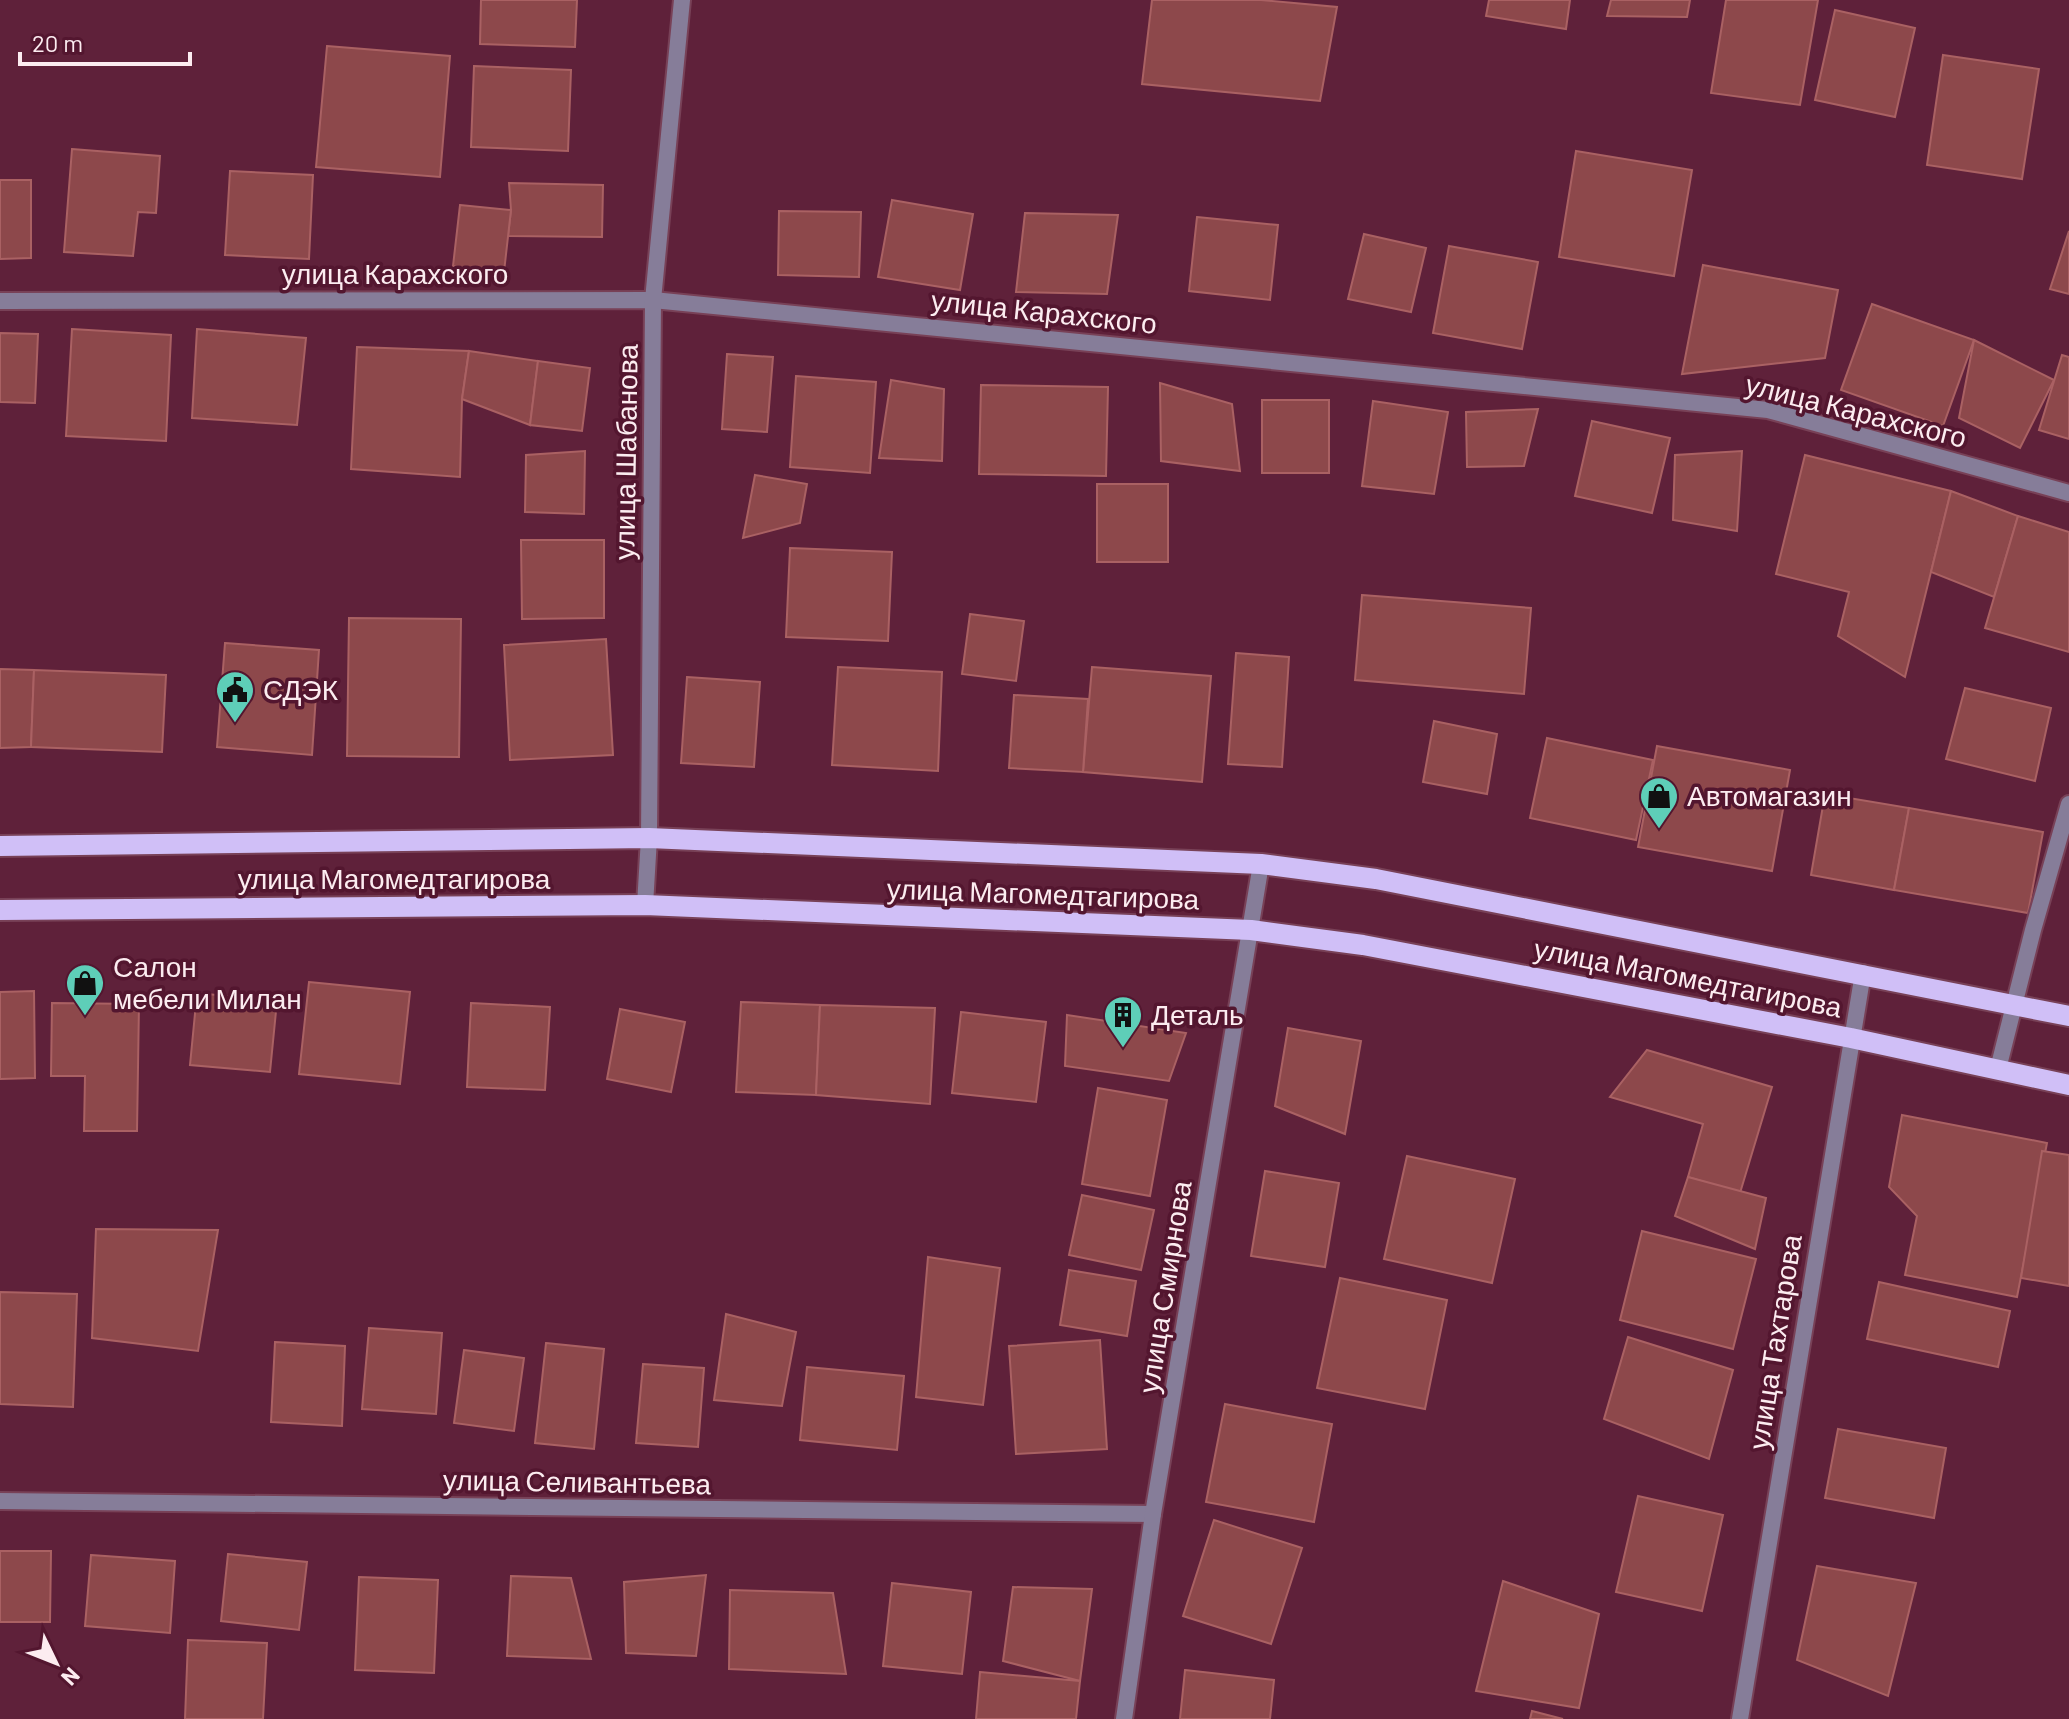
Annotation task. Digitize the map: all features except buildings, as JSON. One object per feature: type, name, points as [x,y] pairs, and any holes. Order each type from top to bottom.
[{"type":"main road","name":"улица Магомедтагирова","points":[[0,846],[649,838],[1261,864],[1376,879],[2069,1016]]},
{"type":"main road","name":"улица Магомедтагирова","points":[[0,910],[645,905],[1251,930],[1363,945],[1851,1038],[2069,1085]]},
{"type":"street","name":"улица Шабанова","points":[[645,905],[649,838],[653,300],[682,0]]},
{"type":"street","name":"улица Карахского","points":[[0,301],[653,300],[1768,410],[2069,493]]},
{"type":"street","points":[[1998,1069],[2069,804]]},
{"type":"street","name":"улица Смирнова","points":[[1124,1719],[1153,1514],[1261,864]]},
{"type":"street","name":"улица Тахтарова","points":[[1740,1719],[1863,973]]},
{"type":"street","name":"улица Селивантьева","points":[[0,1501],[1153,1514]]},
{"type":"place","name":"СДЭК","points":[[235,724]]},
{"type":"place","name":"Автомагазин","points":[[1659,830]]},
{"type":"place","name":"Салон мебели Милан","points":[[85,1017]]},
{"type":"place","name":"Деталь","points":[[1123,1049]]}]
